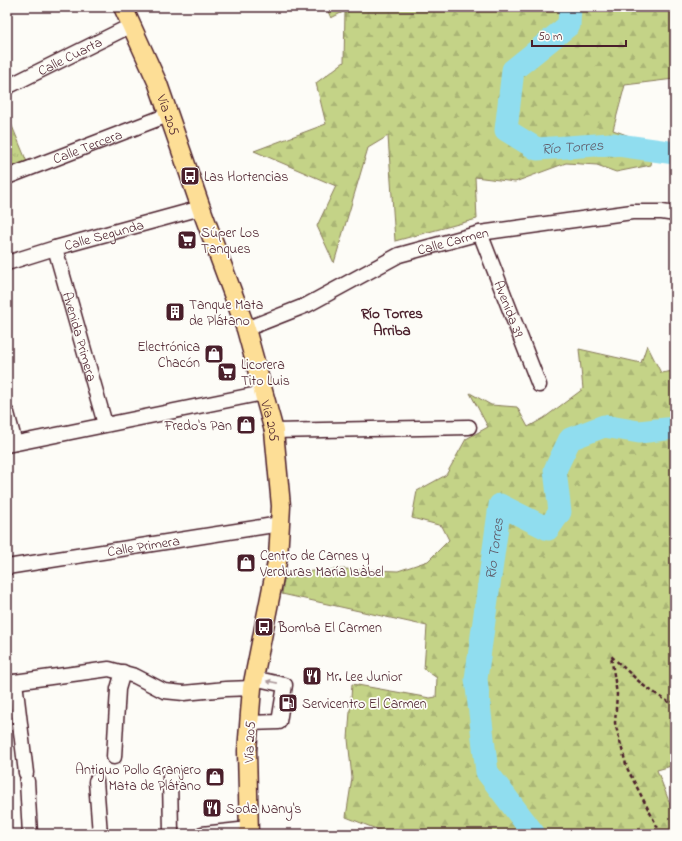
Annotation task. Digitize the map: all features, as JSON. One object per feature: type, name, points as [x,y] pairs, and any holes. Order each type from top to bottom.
[{"type":"main road","name":"Vía 205","points":[[123,7],[155,79],[246,328],[274,431],[280,484],[280,524],[276,564],[253,683],[248,751],[249,832]]},
{"type":"street","name":"Calle Cuarta","points":[[7,86],[132,25]]},
{"type":"street","name":"Calle Tercera","points":[[7,178],[168,115]]},
{"type":"street","name":"Calle Segunda","points":[[7,263],[55,248],[201,208]]},
{"type":"street","name":"Calle Carmen","points":[[246,328],[307,304],[399,255],[480,233],[632,212],[662,212],[675,214]]},
{"type":"street","name":"Avenida 39","points":[[480,233],[539,385]]},
{"type":"street","name":"Avenida Primera","points":[[55,248],[105,424]]},
{"type":"street","points":[[7,413],[11,444],[263,393]]},
{"type":"street","points":[[274,431],[469,427]]},
{"type":"street","name":"Calle Primera","points":[[7,567],[280,524]]},
{"type":"street","points":[[30,834],[26,777],[11,683],[109,669],[135,676],[164,691],[184,693],[226,689],[253,683],[285,685],[279,722],[249,723]]},
{"type":"street","points":[[114,757],[118,689],[123,672]]},
{"type":"street","points":[[170,776],[172,834]]},
{"type":"street","points":[[96,781],[100,834]]},
{"type":"street","points":[[202,834],[249,832]]},
{"type":"path","points":[[661,834],[627,768],[615,723],[617,694],[612,656],[644,686],[670,703],[675,701]]},
{"type":"green space","points":[[326,7],[675,7],[675,80],[625,85],[613,130],[654,145],[651,165],[616,172],[597,165],[566,163],[515,182],[475,177],[477,219],[395,241],[388,136],[368,148],[334,263],[317,226],[336,186],[254,151],[326,124],[316,83],[344,62],[345,11],[331,18]]},
{"type":"green space","points":[[7,114],[27,162],[7,170]]},
{"type":"green space","points":[[647,345],[661,373],[674,371],[675,376],[675,765],[657,770],[675,817],[675,834],[389,834],[346,817],[352,778],[348,739],[352,684],[430,698],[436,697],[437,678],[424,669],[427,626],[282,594],[285,573],[343,569],[398,571],[428,561],[449,540],[442,526],[412,518],[417,491],[446,475],[466,439],[488,427],[470,393],[491,405],[517,407],[528,427],[544,418],[583,389],[579,349],[641,363]]},
{"type":"waterway","name":"Río Torres","points":[[570,7],[569,25],[513,70],[506,130],[537,149],[611,144],[675,153]]},
{"type":"waterway","name":"Río Torres","points":[[534,834],[487,772],[476,679],[500,505],[548,529],[560,512],[555,470],[570,439],[604,426],[639,432],[675,428]]},
{"type":"place","name":"Las Hortencias","points":[[190,176]]},
{"type":"place","name":"Súper Los Tanques","points":[[187,240]]},
{"type":"place","name":"Tanque Mata de Plátano","points":[[175,312]]},
{"type":"place","name":"Electrónica Chacón","points":[[214,354]]},
{"type":"place","name":"Licorera Tito Luis","points":[[227,372]]},
{"type":"place","name":"Fredo's Pan","points":[[246,425]]},
{"type":"place","name":"Centro de Carnes y Verduras María Isabel","points":[[246,563]]},
{"type":"place","name":"Bomba El Carmen","points":[[264,627]]},
{"type":"place","name":"Mr. Lee Junior","points":[[312,676]]},
{"type":"place","name":"Servicentro El Carmen","points":[[288,703]]},
{"type":"place","name":"Antiguo Pollo Granjero Mata de Plátano","points":[[215,777]]},
{"type":"place","name":"Soda Nany's","points":[[212,808]]},
{"type":"district","name":"Río Torres Arriba","points":[[392,322]]}]
